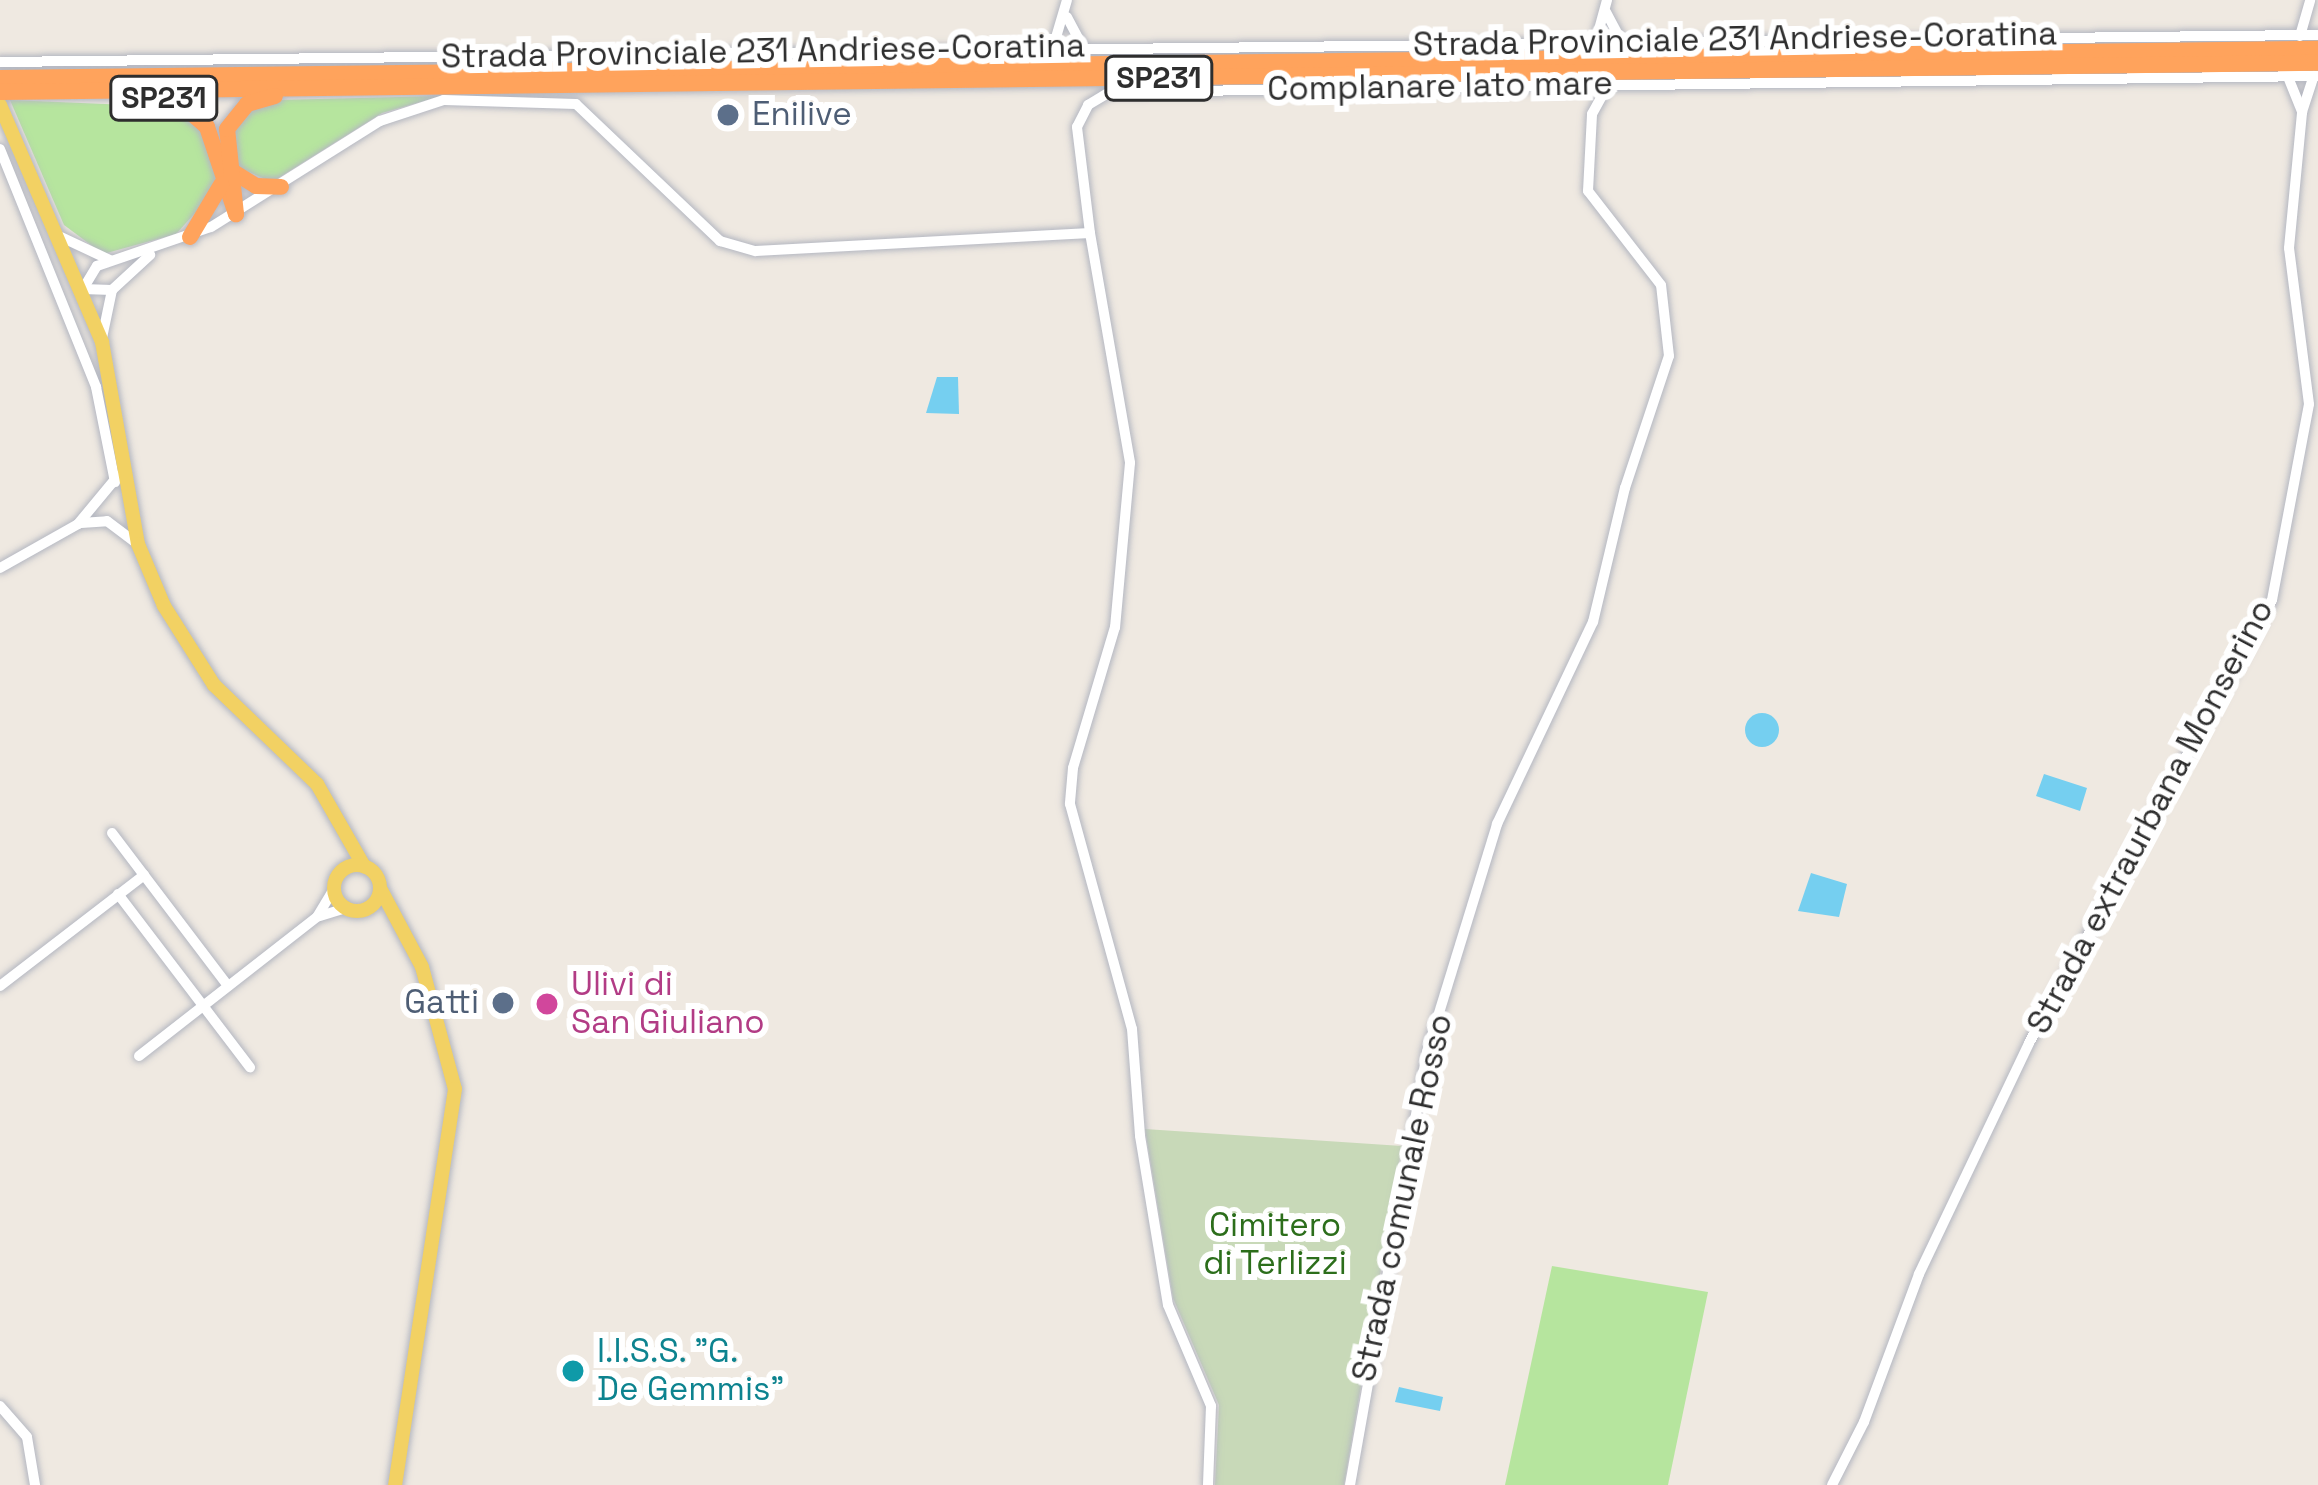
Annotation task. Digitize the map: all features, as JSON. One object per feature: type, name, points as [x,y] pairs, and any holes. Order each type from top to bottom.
[{"type":"highway","name":"Strada Provinciale 231 Andriese-Coratina","points":[[0,78],[2318,49]]},
{"type":"highway","name":"Strada Provinciale 231 Andriese-Coratina","points":[[0,92],[2317,72]]},
{"type":"highway","name":"SP231","points":[[190,237],[213,210],[227,174],[226,132],[247,104],[388,87]]},
{"type":"highway","name":"SP231","points":[[56,91],[178,103],[213,137],[236,214]]},
{"type":"highway","name":"SP231","points":[[227,174],[252,184],[280,187]]},
{"type":"main road","points":[[0,105],[61,237],[102,342],[138,544],[197,662],[317,784],[344,839],[380,888],[428,984],[455,1089],[395,1485]]},
{"type":"main road","points":[[344,839],[343,870],[334,890],[347,908],[394,920]]},
{"type":"main road","points":[[343,870],[364,866]]},
{"type":"main road","points":[[365,910],[380,888]]},
{"type":"street","points":[[1052,51],[1067,16],[1067,0]]},
{"type":"street","points":[[0,62],[2318,35],[2309,4]]},
{"type":"street","points":[[2300,36],[2309,4]]},
{"type":"street","points":[[1606,6],[1623,44]]},
{"type":"street","points":[[1595,44],[1606,6]]},
{"type":"street","points":[[1067,16],[1085,51]]},
{"type":"street","name":"Complanare lato mare","points":[[1208,1485],[1211,1406],[1168,1305],[1139,1136],[1137,1053],[1070,804],[1114,627],[1130,463],[1090,233],[1077,127],[1086,107],[1106,92],[2288,77],[2317,72]]},
{"type":"street","name":"Strada extraurbana Monserino","points":[[1832,1485],[1864,1422],[1919,1274],[2030,1043],[2272,601],[2309,404],[2289,248],[2302,112],[2317,72]]},
{"type":"street","name":"Strada extraurbana Monserino","points":[[2288,77],[2302,112]]},
{"type":"street","name":"Strada comunale Rosso","points":[[1592,114],[1608,85]]},
{"type":"street","name":"Strada comunale Rosso","points":[[1350,1485],[1427,1052],[1497,824],[1593,622],[1624,488],[1669,356],[1663,288],[1590,197],[1592,114],[1581,86]]},
{"type":"street","points":[[112,290],[83,289],[94,269],[152,253],[236,214],[416,106],[555,99],[591,114],[735,249],[1090,233]]},
{"type":"street","points":[[0,149],[96,387],[115,482]]},
{"type":"street","points":[[61,237],[113,261]]},
{"type":"street","points":[[102,342],[112,290],[152,253]]},
{"type":"street","points":[[100,512],[124,463]]},
{"type":"street","points":[[0,568],[100,512],[130,503]]},
{"type":"street","points":[[100,512],[138,544]]},
{"type":"street","points":[[112,833],[228,986]]},
{"type":"street","points":[[0,986],[144,875]]},
{"type":"street","points":[[139,1056],[317,917],[334,890]]},
{"type":"street","points":[[118,894],[250,1067]]},
{"type":"street","points":[[317,917],[347,908]]},
{"type":"street","points":[[0,1406],[27,1437],[35,1485]]},
{"type":"green space","points":[[441,96],[382,113],[272,182],[235,166],[230,139],[241,115],[277,100]]},
{"type":"green space","points":[[10,100],[176,107],[202,130],[217,173],[215,191],[176,234],[103,254],[64,225]]},
{"type":"green space","name":"Cimitero di Terlizzi","points":[[1145,1129],[1402,1146],[1344,1485],[1215,1485],[1219,1405],[1173,1298]]},
{"type":"green space","points":[[1552,1266],[1708,1292],[1668,1485],[1505,1485]]},
{"type":"water","points":[[937,377],[958,377],[959,414],[926,413]]},
{"type":"water","points":[[1762,713],[1774,718],[1779,730],[1774,742],[1762,747],[1750,742],[1745,730],[1750,718]]},
{"type":"water","points":[[2044,774],[2087,788],[2080,811],[2036,796]]},
{"type":"water","points":[[1811,873],[1847,884],[1839,917],[1798,911]]},
{"type":"water","points":[[1399,1387],[1443,1397],[1440,1411],[1395,1402]]},
{"type":"place","name":"Enilive","points":[[728,115]]},
{"type":"place","name":"Gatti","points":[[503,1003]]},
{"type":"place","name":"Ulivi di San Giuliano","points":[[547,1004]]},
{"type":"place","name":"I.I.S.S. \"G. De Gemmis\"","points":[[573,1371]]}]
